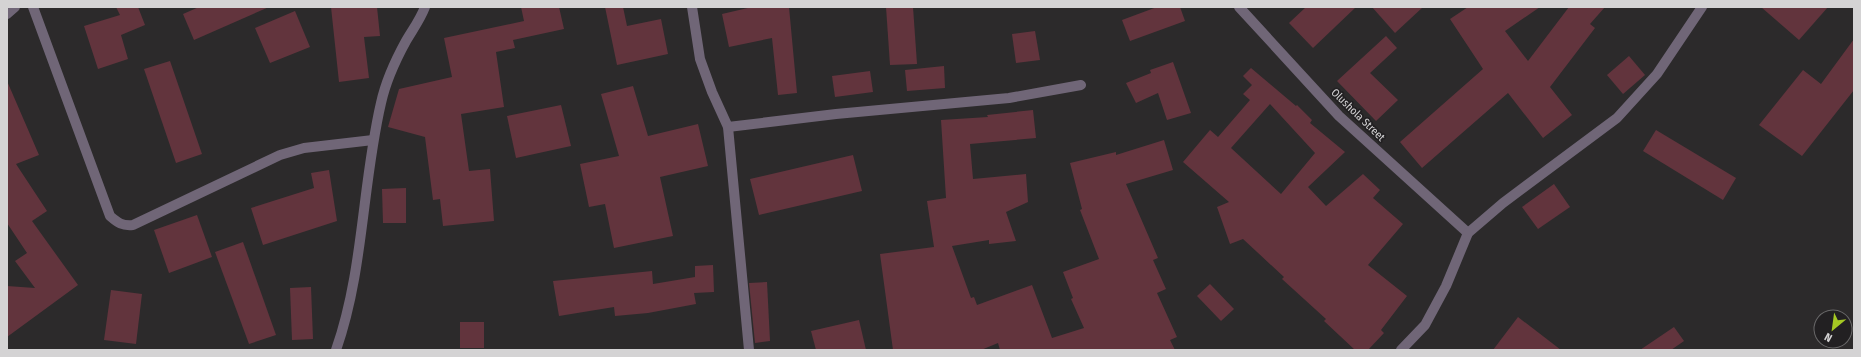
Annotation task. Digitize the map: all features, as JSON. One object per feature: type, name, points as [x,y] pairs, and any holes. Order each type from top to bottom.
[{"type":"street","points":[[7,14],[15,7]]},
{"type":"street","points":[[33,7],[110,216],[124,226],[133,225],[280,155],[304,148],[373,140]]},
{"type":"street","points":[[336,350],[346,323],[354,284],[373,140],[381,102],[390,71],[420,20],[425,7]]},
{"type":"street","points":[[692,7],[700,59],[712,92],[728,128],[748,350]]},
{"type":"street","name":"Olushola Street","points":[[1239,7],[1339,116],[1468,233]]},
{"type":"street","points":[[1401,350],[1425,325],[1446,286],[1468,233],[1503,203],[1617,118],[1657,74],[1702,7]]},
{"type":"street","points":[[728,128],[836,114],[1009,98],[1080,85]]},
{"type":"building","points":[[116,7],[138,7],[145,25],[121,35],[128,59],[98,69],[84,26],[120,15]]},
{"type":"building","points":[[199,7],[269,7],[194,40],[183,14]]},
{"type":"building","points":[[331,7],[377,7],[380,36],[364,37],[369,78],[339,82]]},
{"type":"building","points":[[521,7],[559,7],[564,29],[513,40],[515,48],[496,52],[504,107],[461,114],[469,171],[490,169],[494,221],[443,226],[440,199],[433,200],[425,137],[388,127],[399,89],[452,77],[444,38],[524,21]]},
{"type":"building","points":[[605,7],[623,7],[627,26],[661,19],[668,54],[617,65]]},
{"type":"building","points":[[752,7],[789,7],[797,93],[778,95],[772,38],[729,47],[722,14]]},
{"type":"building","points":[[886,7],[913,7],[917,64],[890,65]]},
{"type":"building","points":[[1157,7],[1180,7],[1185,21],[1130,41],[1122,20]]},
{"type":"building","points":[[1306,7],[1356,7],[1313,48],[1289,23]]},
{"type":"building","points":[[1372,7],[1423,7],[1395,33]]},
{"type":"building","points":[[1468,7],[1540,7],[1505,31],[1528,61],[1569,7],[1605,7],[1590,24],[1595,28],[1550,87],[1572,115],[1543,138],[1508,93],[1422,168],[1400,142],[1483,69],[1450,19]]},
{"type":"building","points":[[1761,7],[1828,7],[1799,40]]},
{"type":"building","points":[[295,11],[310,47],[270,63],[255,28]]},
{"type":"building","points":[[1035,31],[1040,60],[1016,63],[1012,34]]},
{"type":"building","points":[[1386,36],[1397,48],[1370,73],[1398,100],[1376,121],[1337,81]]},
{"type":"building","points":[[1854,39],[1854,90],[1802,156],[1759,125],[1803,70],[1821,84]]},
{"type":"building","points":[[1629,56],[1645,75],[1623,94],[1607,75]]},
{"type":"building","points":[[170,61],[202,154],[176,163],[144,69]]},
{"type":"building","points":[[1173,62],[1191,113],[1167,120],[1158,93],[1136,103],[1126,83],[1151,73],[1150,70]]},
{"type":"building","points":[[944,66],[945,88],[907,91],[905,70]]},
{"type":"building","points":[[1251,68],[1296,106],[1297,105],[1312,120],[1310,123],[1345,152],[1308,187],[1326,206],[1363,174],[1380,190],[1373,198],[1403,224],[1368,265],[1407,296],[1381,330],[1384,333],[1368,350],[1355,350],[1324,321],[1326,319],[1282,279],[1284,277],[1243,239],[1230,244],[1217,207],[1229,202],[1183,162],[1210,130],[1218,137],[1250,100],[1243,94],[1252,85],[1243,76]],"holes":[[[1270,104],[1315,153],[1281,194],[1231,148]]]},
{"type":"building","points":[[870,71],[873,92],[835,97],[832,76]]},
{"type":"building","points":[[7,81],[39,155],[16,164],[47,211],[32,221],[78,285],[7,337],[7,286],[35,288],[15,261],[27,253],[7,223]]},
{"type":"building","points":[[633,86],[648,136],[698,124],[708,166],[660,177],[673,236],[614,248],[605,204],[589,207],[580,164],[619,156],[601,94]]},
{"type":"building","points":[[561,105],[571,146],[516,158],[507,116]]},
{"type":"building","points":[[1033,110],[1036,138],[970,144],[973,179],[1026,174],[1028,202],[1006,212],[1016,241],[989,244],[989,240],[952,246],[971,298],[974,297],[977,305],[1032,285],[1052,338],[1084,328],[1071,299],[1073,298],[1063,272],[1099,259],[1080,210],[1082,209],[1070,163],[1116,152],[1116,155],[1164,140],[1173,170],[1126,184],[1158,258],[1153,260],[1166,289],[1157,293],[1177,337],[1170,340],[1175,350],[1000,350],[998,343],[981,350],[893,350],[880,254],[934,247],[927,201],[946,198],[941,120],[988,117],[987,115]]},
{"type":"building","points":[[1656,130],[1736,178],[1723,200],[1643,151]]},
{"type":"building","points":[[853,155],[862,191],[759,215],[750,179]]},
{"type":"building","points":[[329,170],[337,221],[263,245],[251,208],[314,188],[311,173]]},
{"type":"building","points":[[1554,184],[1570,207],[1538,229],[1522,207]]},
{"type":"building","points":[[406,188],[406,223],[383,223],[382,189]]},
{"type":"building","points":[[197,215],[212,257],[169,273],[154,230]]},
{"type":"building","points":[[243,242],[276,335],[249,344],[215,252]]},
{"type":"building","points":[[713,265],[714,292],[694,293],[696,304],[648,313],[615,316],[614,307],[559,316],[553,281],[652,271],[653,284],[695,277],[695,266]]},
{"type":"building","points":[[767,282],[770,341],[755,343],[749,283]]},
{"type":"building","points":[[1210,284],[1234,309],[1221,321],[1197,296]]},
{"type":"building","points":[[311,287],[313,339],[292,340],[290,288]]},
{"type":"building","points":[[111,290],[142,294],[136,344],[104,340]]},
{"type":"building","points":[[1518,317],[1561,350],[1493,350]]},
{"type":"building","points":[[859,320],[866,350],[816,350],[811,331]]},
{"type":"building","points":[[460,322],[484,322],[484,348],[460,348]]},
{"type":"building","points":[[1674,327],[1684,341],[1671,350],[1640,350]]}]
